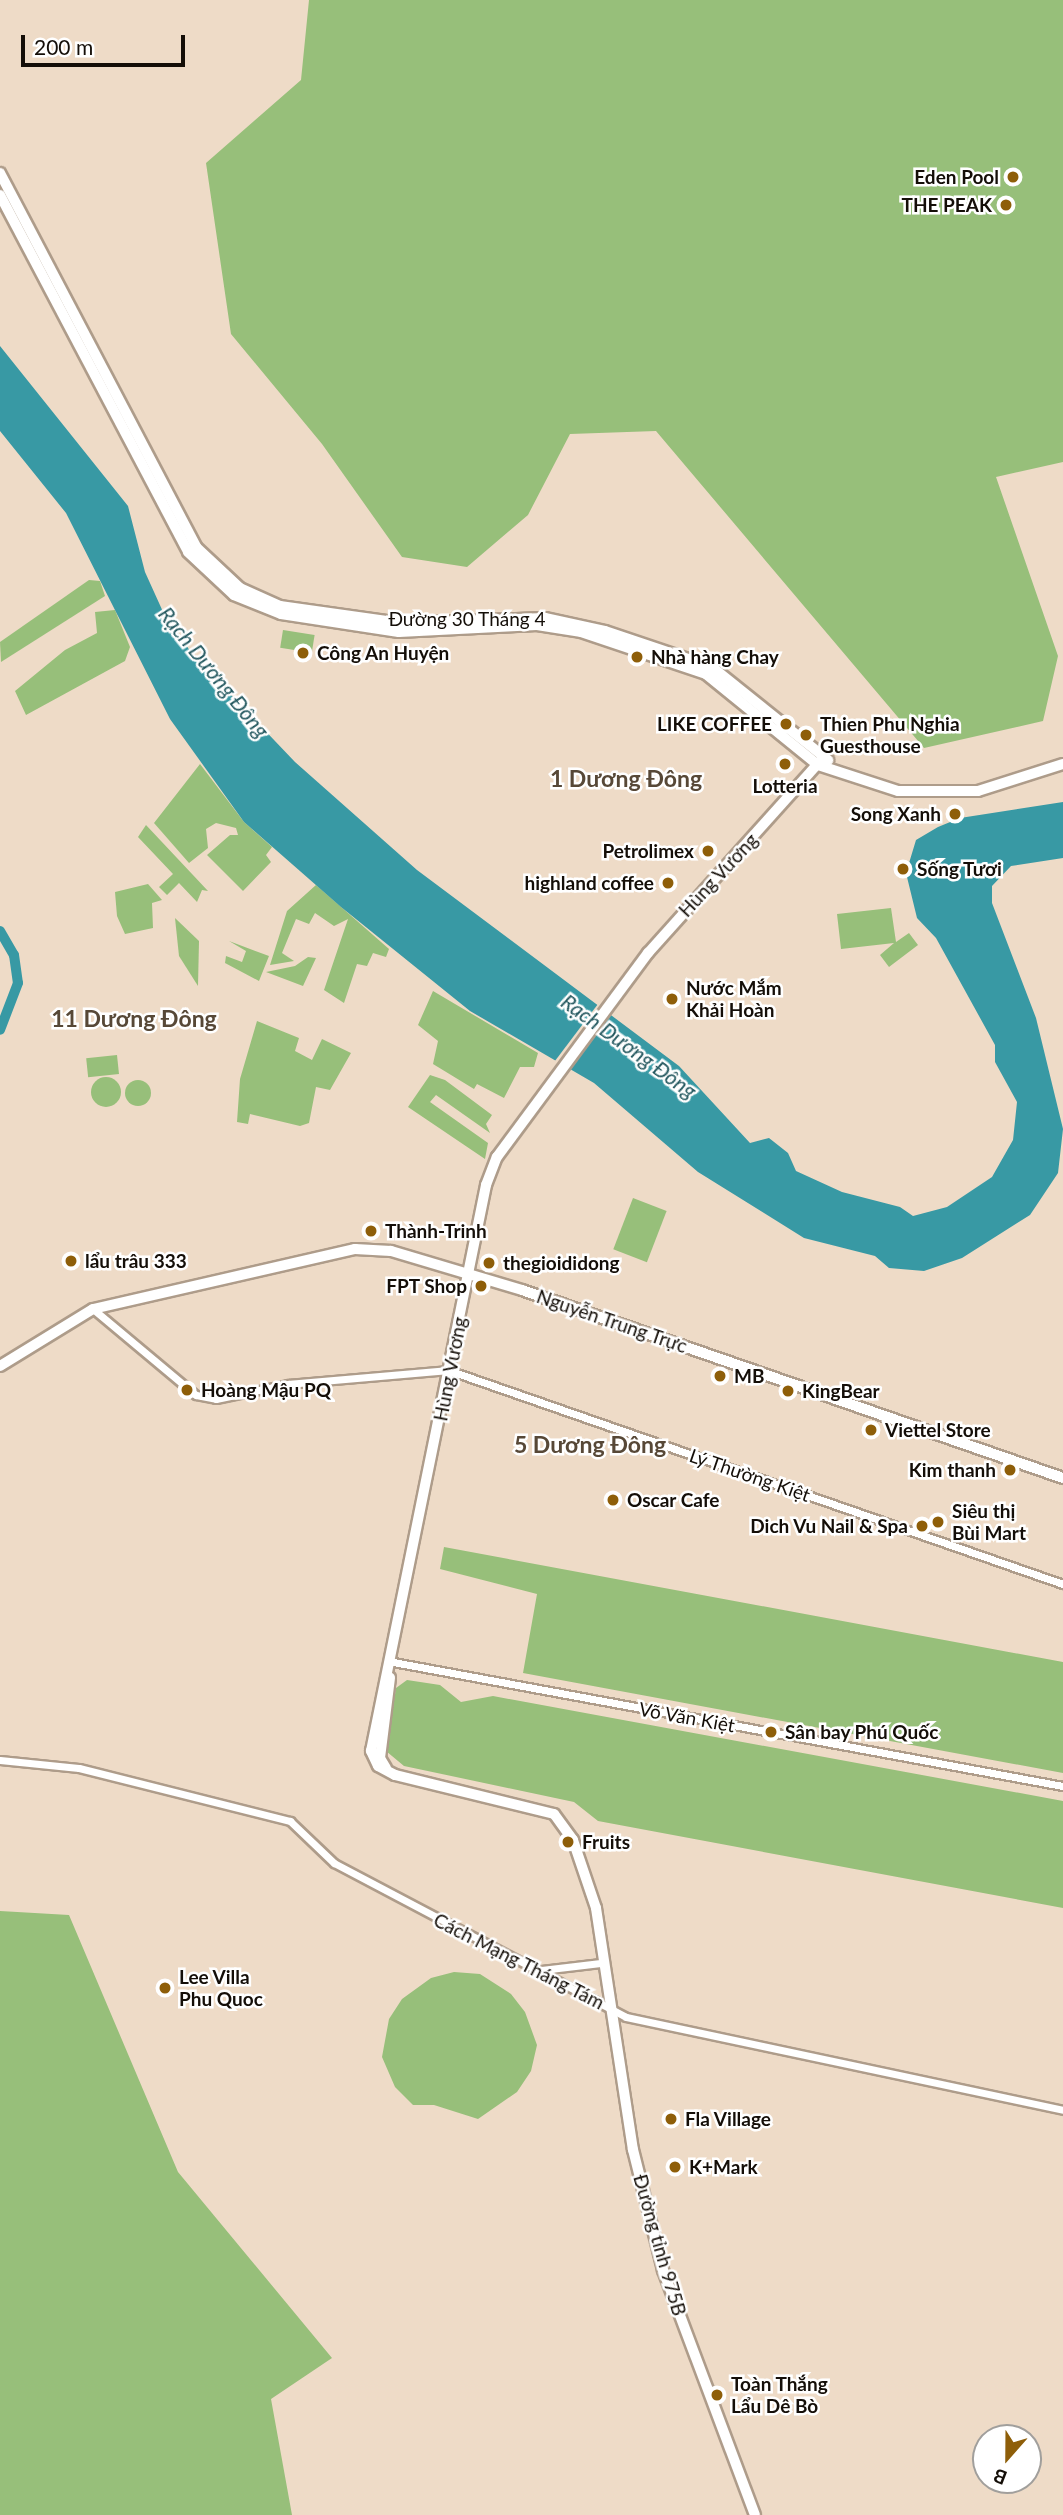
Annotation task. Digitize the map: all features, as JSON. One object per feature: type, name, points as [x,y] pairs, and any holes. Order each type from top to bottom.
[{"type":"main road","name":"Đường 30 Tháng 4","points":[[0,173],[3,195],[130,439],[192,550],[240,588],[279,610],[394,626],[537,622],[604,635],[709,671],[766,714],[821,761],[843,772],[898,791],[934,794],[978,791],[1063,764]]},
{"type":"main road","name":"Hùng Vương","points":[[608,2007],[592,1890],[561,1821],[547,1811],[395,1775],[380,1758],[392,1692],[390,1678],[448,1370],[486,1185],[497,1157],[552,1077],[615,996],[821,761]]},
{"type":"main road","name":"Nguyễn Trung Trực","points":[[0,1366],[93,1309],[355,1249],[406,1254],[469,1273],[1063,1478]]},
{"type":"main road","name":"Đường tỉnh 975B","points":[[608,2007],[633,2150],[663,2270],[755,2515]]},
{"type":"street","name":"Lý Thường Kiệt","points":[[93,1309],[187,1389],[216,1399],[288,1384],[448,1370],[1063,1584]]},
{"type":"street","name":"Võ Văn Kiệt","points":[[393,1662],[1063,1786]]},
{"type":"street","name":"Cách Mạng Tháng Tám","points":[[0,1759],[79,1768],[290,1821],[334,1863],[532,1972],[626,2017],[1063,2110]]},
{"type":"street","points":[[532,1972],[601,1963]]},
{"type":"green space","points":[[309,0],[1063,0],[1063,462],[996,477],[1058,656],[1043,721],[924,748],[656,431],[570,434],[528,515],[467,567],[402,557],[322,444],[231,334],[206,163],[301,80]]},
{"type":"green space","points":[[89,580],[100,581],[105,596],[1,662],[0,642]]},
{"type":"green space","points":[[115,610],[130,647],[125,661],[26,715],[15,691],[65,650],[97,633],[95,612]]},
{"type":"green space","points":[[283,630],[315,635],[312,653],[280,648]]},
{"type":"green space","points":[[200,764],[244,822],[272,847],[266,855],[271,862],[243,891],[207,855],[230,835],[238,835],[236,828],[216,823],[206,829],[208,848],[189,863],[154,823]]},
{"type":"green space","points":[[146,825],[208,891],[202,890],[197,902],[179,883],[167,895],[159,887],[173,874],[138,837]]},
{"type":"green space","points":[[148,884],[162,900],[152,903],[153,928],[125,934],[117,916],[115,892]]},
{"type":"green space","points":[[316,885],[389,949],[386,957],[373,953],[367,966],[357,964],[344,1003],[324,990],[348,919],[334,926],[315,913],[309,924],[296,919],[282,953],[294,961],[270,965],[287,911]]},
{"type":"green space","points":[[891,908],[896,942],[909,933],[918,945],[889,967],[880,955],[894,943],[841,949],[837,914]]},
{"type":"green space","points":[[175,918],[199,941],[198,986],[179,956]]},
{"type":"green space","points":[[229,941],[269,956],[259,981],[225,963],[226,956],[242,962],[246,951]]},
{"type":"green space","points":[[308,957],[316,958],[303,986],[266,972],[295,966]]},
{"type":"green space","points":[[433,991],[538,1053],[534,1067],[520,1067],[504,1098],[477,1084],[474,1089],[433,1064],[438,1041],[418,1025]]},
{"type":"green space","points":[[257,1021],[299,1038],[295,1051],[312,1060],[322,1039],[351,1053],[330,1090],[316,1087],[309,1123],[300,1126],[250,1114],[248,1124],[237,1122],[240,1079]]},
{"type":"green space","points":[[117,1055],[119,1074],[88,1077],[86,1058]]},
{"type":"green space","points":[[430,1075],[445,1080],[492,1115],[486,1124],[490,1133],[436,1095],[430,1102],[488,1143],[485,1159],[408,1107]]},
{"type":"green space","points":[[106,1077],[112,1078],[120,1086],[120,1098],[112,1106],[106,1107],[100,1106],[92,1098],[91,1092],[92,1086],[100,1078]]},
{"type":"green space","points":[[138,1080],[147,1084],[151,1093],[147,1102],[138,1106],[129,1102],[125,1093],[129,1084]]},
{"type":"green space","points":[[633,1198],[667,1211],[647,1262],[613,1249]]},
{"type":"green space","points":[[444,1547],[1063,1662],[1063,1773],[523,1673],[537,1594],[440,1569]]},
{"type":"green space","points":[[407,1680],[440,1685],[461,1702],[493,1696],[1063,1801],[1063,1908],[598,1821],[574,1802],[404,1766],[386,1751],[396,1688]]},
{"type":"green space","points":[[0,1911],[69,1915],[178,2172],[332,2358],[271,2399],[292,2515],[0,2515]]},
{"type":"green space","points":[[454,1972],[480,1974],[511,1994],[525,2012],[537,2045],[531,2071],[517,2092],[478,2119],[434,2105],[413,2105],[395,2087],[382,2057],[389,2019],[402,1999],[431,1978]]},
{"type":"water","points":[[0,346],[128,506],[145,572],[164,614],[193,655],[295,762],[417,870],[679,1066],[750,1143],[769,1138],[788,1153],[796,1171],[842,1192],[900,1207],[913,1216],[947,1207],[992,1177],[1013,1140],[1017,1102],[995,1062],[995,1045],[936,938],[917,918],[906,873],[916,840],[938,827],[960,818],[1063,802],[1063,858],[1011,866],[992,886],[992,903],[1036,1018],[1063,1129],[1058,1173],[1030,1215],[962,1258],[924,1271],[889,1268],[875,1256],[804,1238],[698,1172],[594,1083],[470,1011],[341,907],[244,822],[170,719],[66,513],[0,431]]},
{"type":"pier","points":[[601,1000],[613,1009],[565,1072],[553,1063]]},
{"type":"waterway","name":"Rạch Dương Đông","points":[[0,931],[14,955],[18,983],[0,1030]]},
{"type":"place","name":"Eden Pool","points":[[1013,177]]},
{"type":"place","name":"THE PEAK","points":[[1006,205]]},
{"type":"place","name":"Công An Huyện","points":[[303,653]]},
{"type":"place","name":"Nhà hàng Chay","points":[[637,657]]},
{"type":"place","name":"LIKE COFFEE","points":[[786,724]]},
{"type":"place","name":"Thien Phu Nghia Guesthouse","points":[[806,735]]},
{"type":"place","name":"Lotteria","points":[[785,764]]},
{"type":"place","name":"Song Xanh","points":[[955,814]]},
{"type":"place","name":"Petrolimex","points":[[708,851]]},
{"type":"place","name":"Sống Tươi","points":[[903,869]]},
{"type":"place","name":"highland coffee","points":[[668,883]]},
{"type":"place","name":"Nước Mắm Khải Hoàn","points":[[672,999]]},
{"type":"place","name":"Thành-Trinh","points":[[371,1231]]},
{"type":"place","name":"lẩu trâu 333","points":[[71,1261]]},
{"type":"place","name":"thegioididong","points":[[489,1263]]},
{"type":"place","name":"FPT Shop","points":[[481,1286]]},
{"type":"place","name":"MB","points":[[720,1376]]},
{"type":"place","name":"Hoàng Mậu PQ","points":[[187,1390]]},
{"type":"place","name":"KingBear","points":[[788,1391]]},
{"type":"place","name":"Viettel Store","points":[[871,1430]]},
{"type":"place","name":"Kim thanh","points":[[1010,1470]]},
{"type":"place","name":"Oscar Cafe","points":[[613,1500]]},
{"type":"place","name":"Siêu thị Bùi Mart","points":[[938,1522]]},
{"type":"place","name":"Dich Vu Nail & Spa","points":[[922,1526]]},
{"type":"place","name":"Sân bay Phú Quốc","points":[[771,1732]]},
{"type":"place","name":"Fruits","points":[[568,1842]]},
{"type":"place","name":"Lee Villa Phu Quoc","points":[[165,1988]]},
{"type":"place","name":"Fla Village","points":[[671,2119]]},
{"type":"place","name":"K+Mark","points":[[675,2167]]},
{"type":"place","name":"Toàn Thắng Lẩu Dê Bò","points":[[717,2395]]},
{"type":"district","name":"1 Dương Đông","points":[[626,778]]},
{"type":"district","name":"11 Dương Đông","points":[[134,1018]]},
{"type":"district","name":"5 Dương Đông","points":[[590,1444]]}]
